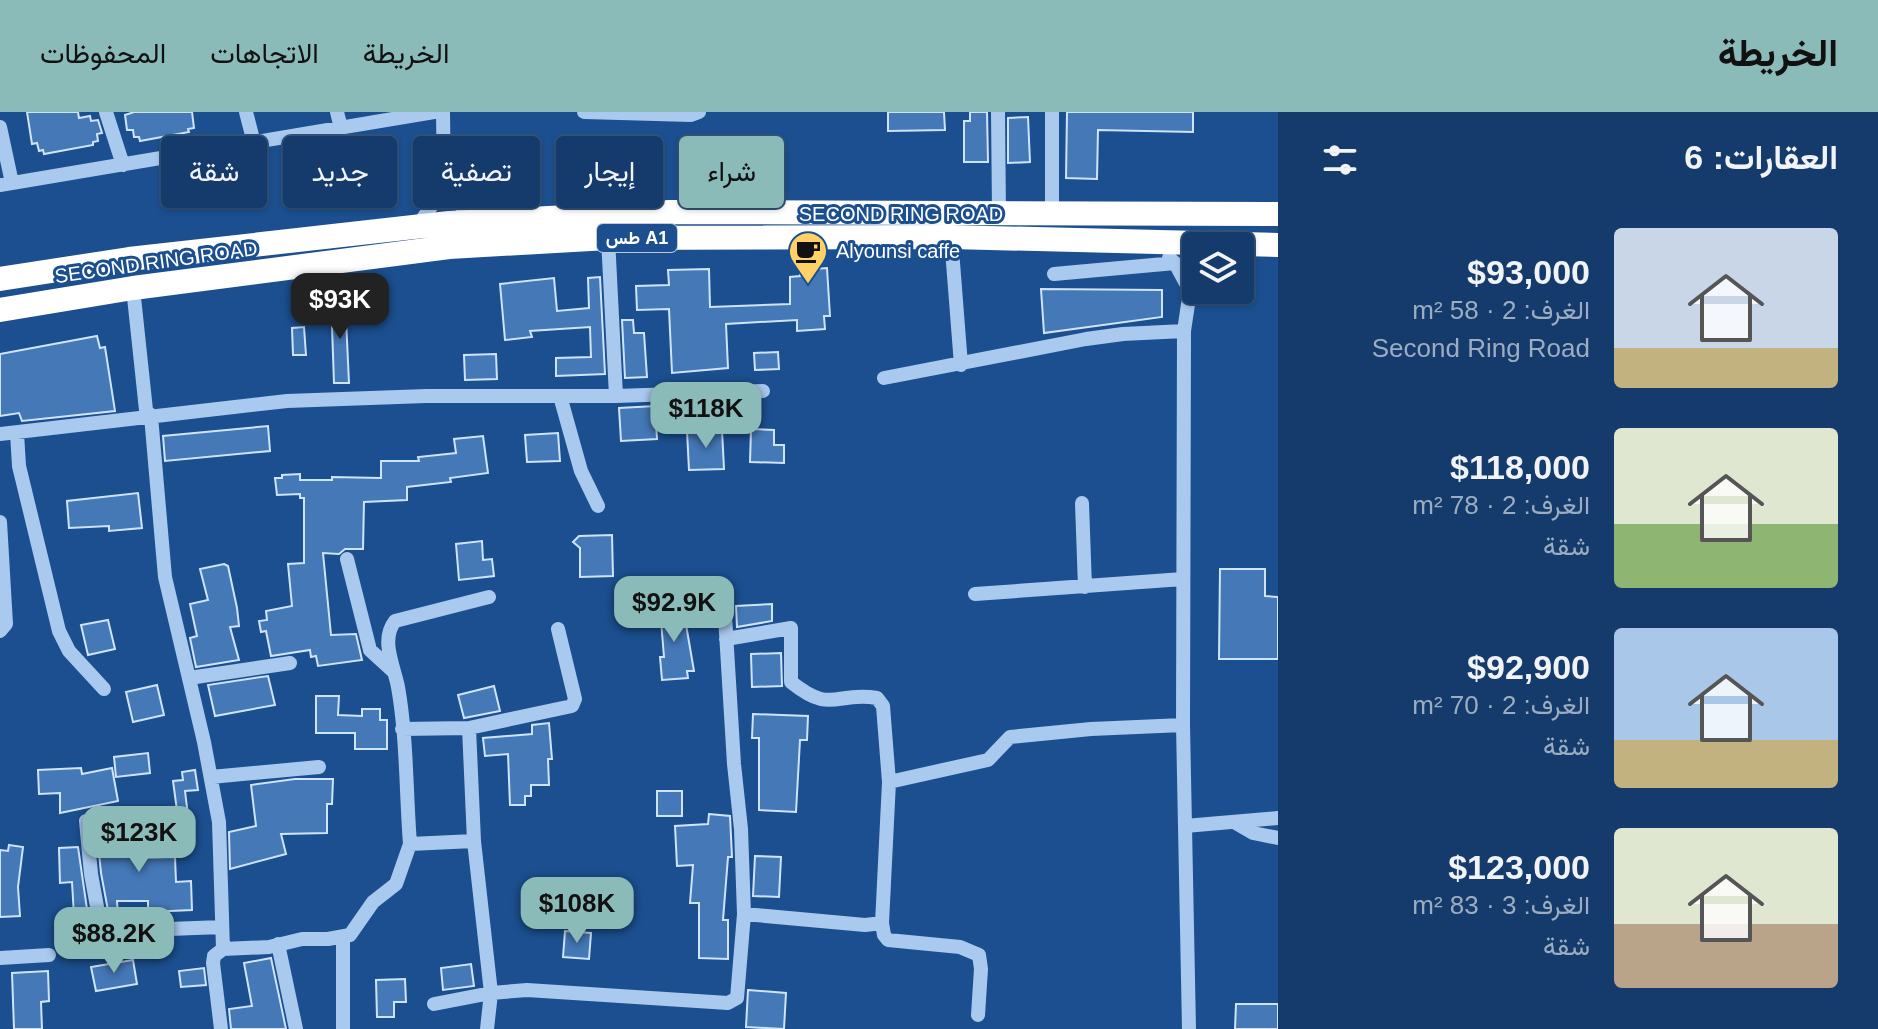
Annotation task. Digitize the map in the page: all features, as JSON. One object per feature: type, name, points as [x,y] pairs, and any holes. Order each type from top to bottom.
[{"type":"highway","name":"SECOND RING ROAD","points":[[0,279],[129,259],[417,227],[669,212],[1278,214]]},
{"type":"highway","name":"SECOND RING ROAD","points":[[0,310],[133,288],[449,247],[608,238],[951,237],[1182,243]]},
{"type":"highway","name":"SECOND RING ROAD","points":[[1254,245],[1278,245]]},
{"type":"street","points":[[106,112],[123,165]]},
{"type":"street","points":[[246,112],[252,136]]},
{"type":"street","points":[[337,112],[341,128]]},
{"type":"street","points":[[267,141],[434,112]]},
{"type":"street","points":[[443,112],[443,136]]},
{"type":"street","points":[[584,112],[691,115],[699,112]]},
{"type":"street","points":[[998,112],[999,213]]},
{"type":"street","points":[[1052,112],[1052,213]]},
{"type":"street","points":[[0,127],[6,184],[161,159]]},
{"type":"street","points":[[417,227],[430,208]]},
{"type":"street","points":[[463,208],[477,222]]},
{"type":"street","points":[[951,237],[961,365]]},
{"type":"street","points":[[608,238],[616,396]]},
{"type":"street","points":[[1146,241],[1182,272]]},
{"type":"street","points":[[1054,274],[1175,263]]},
{"type":"street","points":[[133,288],[146,410],[151,416],[165,577],[219,822],[223,949]]},
{"type":"street","points":[[1189,304],[1184,331],[1183,579],[1189,1029]]},
{"type":"street","points":[[884,378],[1086,339],[1184,331]]},
{"type":"street","points":[[0,434],[287,401],[763,391]]},
{"type":"street","points":[[560,396],[581,471],[598,506]]},
{"type":"street","points":[[17,433],[19,466],[59,631],[69,651],[104,689]]},
{"type":"street","points":[[1082,503],[1085,587]]},
{"type":"street","points":[[0,522],[6,624],[0,631]]},
{"type":"street","points":[[347,559],[370,650],[393,671]]},
{"type":"street","points":[[975,594],[1183,579]]},
{"type":"street","points":[[221,1029],[214,956],[223,949],[302,939],[343,938],[350,935],[373,902],[396,884],[401,876],[410,844],[400,696],[388,641],[390,628],[395,621],[489,597]]},
{"type":"street","points":[[434,1004],[527,990],[733,1002],[739,990],[744,914],[741,829],[725,616]]},
{"type":"street","points":[[726,639],[791,628],[791,682],[810,697],[824,701],[860,696],[877,698],[883,706],[889,782],[884,935],[888,940],[960,947],[979,955],[978,1015]]},
{"type":"street","points":[[402,729],[469,728],[572,706],[575,699],[558,629]]},
{"type":"street","points":[[189,678],[290,663]]},
{"type":"street","points":[[889,782],[988,760],[1010,737],[1183,725]]},
{"type":"street","points":[[469,728],[474,841],[491,993],[487,1029]]},
{"type":"street","points":[[211,777],[319,767]]},
{"type":"street","points":[[1185,826],[1278,818]]},
{"type":"street","points":[[86,821],[100,923],[107,929],[222,927]]},
{"type":"street","points":[[1234,822],[1253,833],[1278,838]]},
{"type":"street","points":[[410,844],[474,841]]},
{"type":"street","points":[[744,914],[865,925],[882,923]]},
{"type":"street","points":[[343,938],[343,1029]]},
{"type":"street","points":[[278,944],[296,1029]]},
{"type":"street","points":[[0,958],[49,955]]},
{"type":"building","points":[[27,112],[78,112],[79,118],[90,116],[91,121],[98,120],[102,133],[97,134],[98,141],[93,145],[44,154],[43,150],[39,151],[37,143],[32,144]]},
{"type":"building","points":[[134,112],[192,112],[194,128],[188,129],[189,132],[140,141],[139,137],[134,137],[133,130],[127,130],[125,115]]},
{"type":"building","points":[[888,112],[944,112],[945,130],[888,131]]},
{"type":"building","points":[[970,112],[987,112],[988,162],[964,162],[964,121],[970,121]]},
{"type":"building","points":[[1067,112],[1193,112],[1193,132],[1098,130],[1097,179],[1066,178]]},
{"type":"building","points":[[1028,117],[1030,162],[1008,163],[1008,118]]},
{"type":"building","points":[[827,268],[830,316],[824,316],[825,329],[797,331],[797,320],[726,324],[728,368],[672,373],[669,309],[637,310],[636,286],[669,285],[668,270],[709,269],[710,307],[790,304],[790,277],[800,276],[800,270]]},
{"type":"building","points":[[600,277],[605,374],[556,376],[556,358],[591,357],[590,327],[530,331],[532,337],[505,340],[500,284],[554,278],[557,311],[589,308],[588,278]]},
{"type":"building","points":[[1041,289],[1162,290],[1162,317],[1044,333]]},
{"type":"building","points":[[345,298],[349,383],[334,383],[331,299]]},
{"type":"building","points":[[622,320],[633,320],[634,333],[644,333],[647,377],[625,378]]},
{"type":"building","points":[[304,327],[306,355],[293,355],[292,328]]},
{"type":"building","points":[[97,336],[100,348],[105,347],[115,411],[22,421],[19,413],[0,416],[0,354]]},
{"type":"building","points":[[778,352],[779,369],[755,370],[754,353]]},
{"type":"building","points":[[496,354],[497,379],[465,380],[464,355]]},
{"type":"building","points":[[655,406],[657,439],[621,441],[619,408]]},
{"type":"building","points":[[268,426],[270,451],[165,461],[163,436]]},
{"type":"building","points":[[751,429],[774,430],[774,445],[784,445],[784,463],[750,462]]},
{"type":"building","points":[[722,430],[724,469],[689,470],[687,431]]},
{"type":"building","points":[[558,433],[560,461],[527,462],[525,435]]},
{"type":"building","points":[[483,436],[488,473],[450,478],[451,482],[407,487],[407,500],[364,502],[363,549],[345,549],[339,554],[323,553],[331,635],[356,634],[362,660],[318,666],[316,656],[311,657],[310,650],[271,656],[266,631],[261,632],[259,621],[267,620],[266,611],[292,606],[288,564],[304,563],[304,498],[300,498],[300,494],[277,495],[275,478],[300,474],[300,480],[381,478],[381,461],[419,461],[418,457],[456,453],[454,439]]},
{"type":"building","points":[[138,493],[142,528],[109,531],[109,526],[69,528],[67,501]]},
{"type":"building","points":[[612,535],[613,576],[580,577],[580,548],[573,542],[579,536]]},
{"type":"building","points":[[482,541],[483,560],[492,559],[494,576],[459,580],[456,544]]},
{"type":"building","points":[[224,564],[228,566],[237,608],[239,626],[230,627],[239,660],[196,667],[190,638],[197,636],[190,604],[208,600],[200,569]]},
{"type":"building","points":[[1220,569],[1265,569],[1265,596],[1278,597],[1278,659],[1219,659]]},
{"type":"building","points":[[772,604],[772,621],[737,627],[736,606]]},
{"type":"building","points":[[683,607],[694,671],[687,671],[688,678],[662,680],[661,621],[654,621],[653,609]]},
{"type":"building","points":[[108,620],[115,649],[88,655],[81,625]]},
{"type":"building","points":[[781,653],[782,686],[752,687],[751,654]]},
{"type":"building","points":[[268,676],[275,705],[215,716],[208,685]]},
{"type":"building","points":[[157,685],[164,715],[133,722],[126,692]]},
{"type":"building","points":[[494,686],[500,711],[464,718],[458,695]]},
{"type":"building","points":[[316,696],[339,696],[338,715],[362,716],[362,709],[380,709],[380,720],[387,720],[387,749],[355,749],[355,733],[316,733]]},
{"type":"building","points":[[753,714],[808,716],[807,740],[800,740],[796,812],[759,810],[759,738],[752,738]]},
{"type":"building","points":[[549,723],[552,759],[548,759],[549,785],[531,785],[531,796],[525,796],[525,805],[510,805],[508,754],[485,756],[483,738],[532,734],[532,725]]},
{"type":"building","points":[[148,753],[150,773],[116,777],[114,757]]},
{"type":"building","points":[[81,768],[82,774],[112,768],[118,801],[60,813],[60,793],[39,794],[38,770]]},
{"type":"building","points":[[195,770],[198,790],[185,791],[190,832],[180,833],[173,781],[183,780],[182,772]]},
{"type":"building","points":[[295,779],[333,779],[332,804],[327,804],[327,833],[281,834],[286,854],[230,869],[229,832],[256,826],[251,785]]},
{"type":"building","points":[[657,791],[682,791],[682,816],[657,816]]},
{"type":"building","points":[[709,814],[730,816],[732,857],[728,857],[723,920],[728,920],[728,959],[699,958],[699,903],[690,903],[693,865],[677,866],[675,826],[708,824]]},
{"type":"building","points":[[107,822],[107,832],[143,830],[144,858],[175,857],[176,882],[191,881],[192,910],[148,912],[148,901],[117,901],[118,915],[109,916],[96,823]]},
{"type":"building","points":[[9,845],[23,847],[18,887],[20,916],[0,917],[0,850],[8,851]]},
{"type":"building","points":[[78,847],[88,916],[74,916],[72,882],[60,883],[59,848]]},
{"type":"building","points":[[755,856],[781,857],[779,897],[753,896]]},
{"type":"building","points":[[565,931],[591,933],[589,959],[563,957]]},
{"type":"building","points":[[271,958],[286,1029],[231,1029],[229,1009],[252,1006],[244,963]]},
{"type":"building","points":[[133,960],[137,984],[96,991],[91,967]]},
{"type":"building","points":[[471,964],[474,986],[443,990],[441,968]]},
{"type":"building","points":[[204,968],[206,985],[181,987],[179,971]]},
{"type":"building","points":[[48,971],[49,1001],[41,1002],[42,1029],[14,1029],[12,973]]},
{"type":"building","points":[[405,979],[406,1002],[394,1002],[394,1017],[377,1017],[376,980]]},
{"type":"building","points":[[748,990],[786,993],[784,1029],[746,1027]]},
{"type":"building","points":[[1236,1004],[1278,1004],[1278,1029],[1235,1029]]},
{"type":"place","name":"Alyounsi caffe","points":[[808,285]]}]
